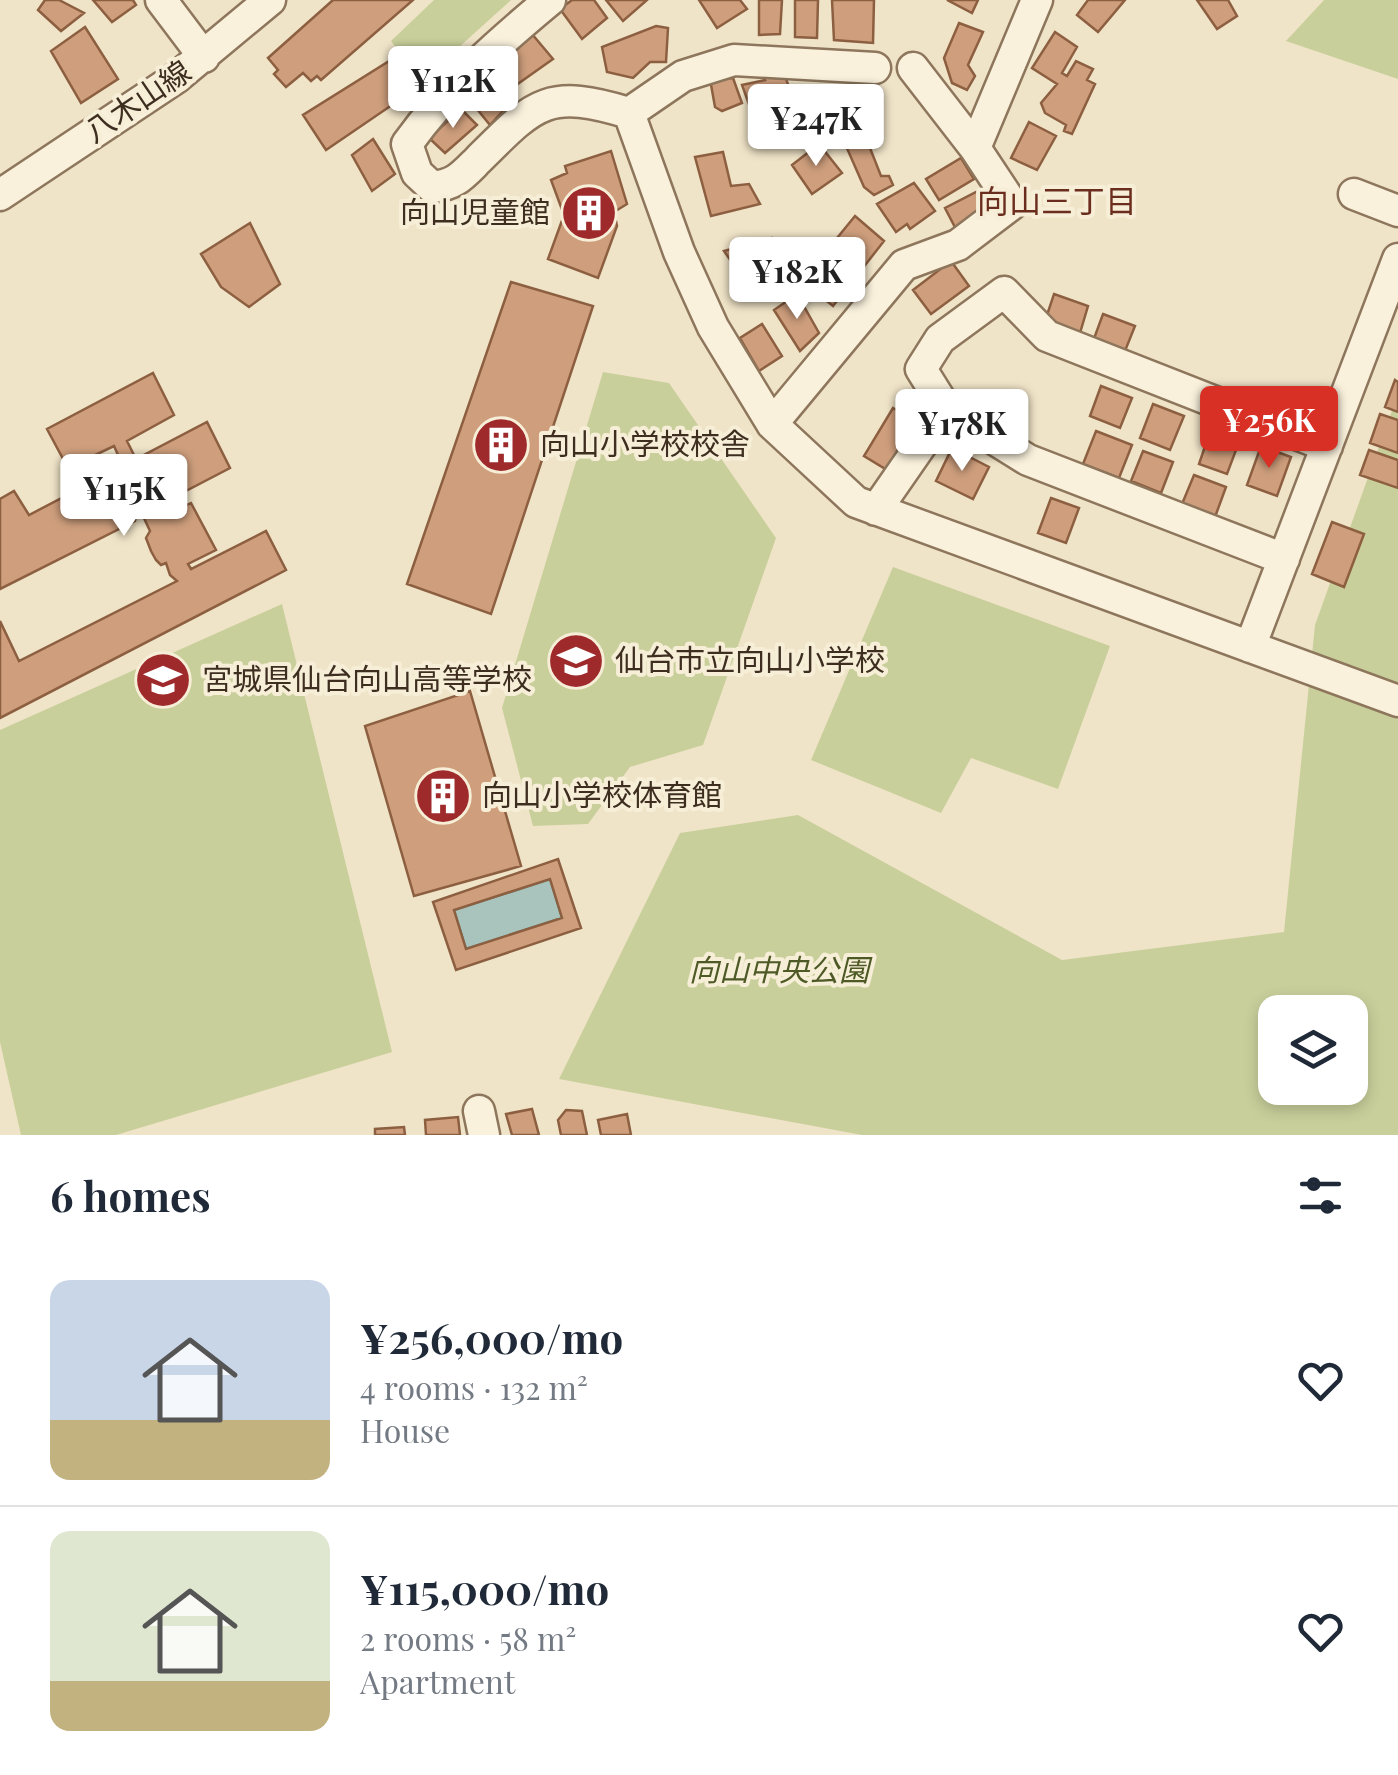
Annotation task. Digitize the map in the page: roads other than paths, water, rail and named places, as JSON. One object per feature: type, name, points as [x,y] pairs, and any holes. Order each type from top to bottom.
[{"type":"street","points":[[160,0],[204,57]]},
{"type":"street","name":"八木山線","points":[[0,195],[204,57],[270,0]]},
{"type":"street","points":[[550,0],[483,56],[434,107],[407,144],[417,173],[432,186],[453,185],[519,120],[550,102],[586,100],[628,113]]},
{"type":"street","points":[[975,148],[1037,0]]},
{"type":"street","points":[[628,113],[683,76],[734,60],[876,68]]},
{"type":"street","points":[[772,424],[904,265],[958,245],[1012,204],[975,148],[913,68]]},
{"type":"street","points":[[628,113],[679,252],[713,327],[772,424],[856,502],[1398,701]]},
{"type":"street","points":[[1354,194],[1398,211]]},
{"type":"street","points":[[1250,647],[1398,260]]},
{"type":"street","points":[[1284,559],[1028,460],[946,409],[921,369],[940,338],[1004,292],[1047,336],[1327,446]]},
{"type":"street","points":[[876,510],[946,409]]},
{"type":"water","points":[[550,879],[562,918],[466,949],[454,910]]},
{"type":"place","name":"向山児童館","points":[[589,213]]},
{"type":"place","name":"向山小学校校舎","points":[[501,445]]},
{"type":"place","name":"仙台市立向山小学校","points":[[576,661]]},
{"type":"place","name":"宮城県仙台向山高等学校","points":[[163,680]]},
{"type":"place","name":"向山小学校体育館","points":[[443,796]]},
{"type":"district","name":"向山三丁目","points":[[1057,202]]},
{"type":"park label","name":"向山中央公園","points":[[779,971]]}]
